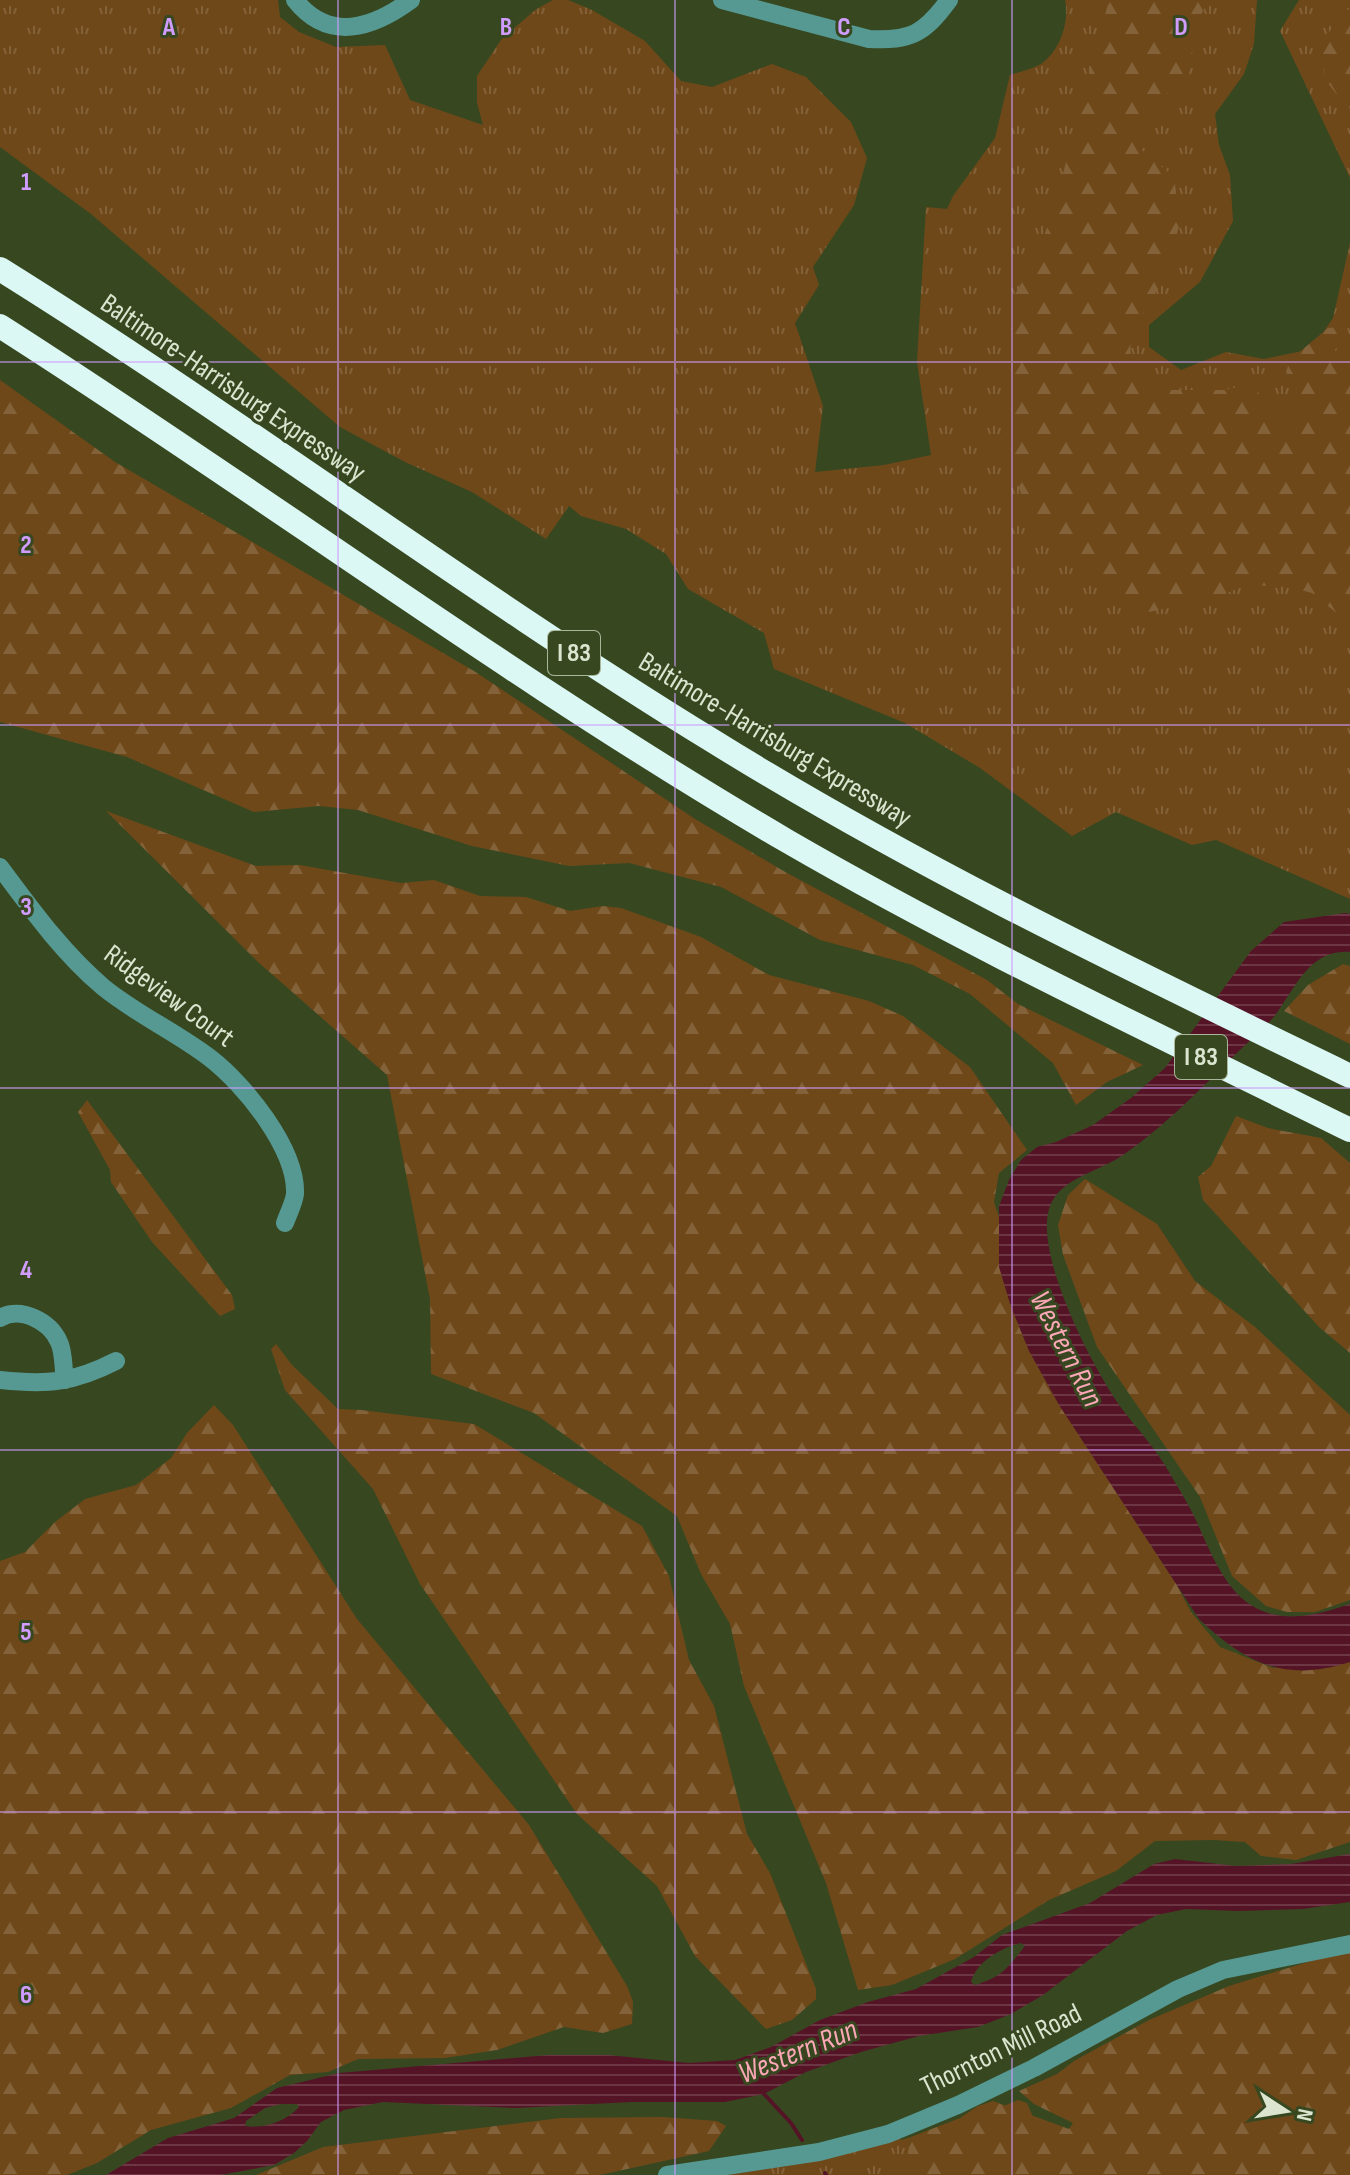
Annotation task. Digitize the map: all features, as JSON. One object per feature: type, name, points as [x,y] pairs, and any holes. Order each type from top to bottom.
[{"type":"highway","name":"Baltimore-Harrisburg Expressway","points":[[0,269],[121,347],[527,622],[715,743],[963,885],[1350,1076]]},
{"type":"highway","name":"I 83","points":[[0,326],[515,672],[704,790],[930,921],[1350,1130]]},
{"type":"street","points":[[295,0],[313,17],[333,25],[351,27],[369,25],[383,19],[411,0]]},
{"type":"street","points":[[722,0],[869,39],[893,40],[914,36],[924,29],[949,0]]},
{"type":"street","name":"Ridgeview Court","points":[[0,867],[62,950],[105,989],[212,1059],[254,1103],[279,1139],[290,1167],[295,1195],[285,1223]]},
{"type":"street","points":[[0,1318],[22,1314],[47,1324],[60,1343],[65,1380]]},
{"type":"street","points":[[0,1380],[31,1383],[65,1380],[87,1376],[116,1361]]},
{"type":"street","name":"Thornton Mill Road","points":[[667,2175],[819,2152],[888,2134],[958,2105],[1034,2068],[1178,1989],[1223,1970],[1350,1944]]},
{"type":"green space","points":[[0,0],[278,0],[280,17],[299,32],[336,47],[385,45],[410,100],[483,125],[477,103],[477,76],[501,40],[535,10],[553,0],[568,0],[592,10],[645,41],[681,81],[712,87],[772,64],[806,77],[851,122],[867,158],[854,205],[813,267],[819,285],[795,323],[823,406],[815,472],[884,465],[931,455],[917,362],[926,207],[947,209],[995,138],[1010,75],[1030,69],[1048,58],[1065,26],[1065,0],[1257,0],[1254,44],[1244,74],[1215,114],[1219,145],[1230,175],[1233,221],[1200,282],[1149,325],[1149,347],[1181,370],[1226,352],[1264,359],[1312,349],[1333,318],[1350,243],[1350,899],[1216,840],[1192,845],[1116,812],[1072,836],[980,768],[905,723],[774,669],[764,633],[688,589],[666,554],[626,529],[581,516],[569,506],[546,539],[472,492],[405,462],[340,427],[91,214],[0,147]]},
{"type":"green space","points":[[1109,0],[1209,0],[1201,15],[1185,83],[1164,95],[1140,122],[1142,150],[1174,177],[1180,223],[1163,281],[1130,334],[1131,364],[1165,390],[1225,390],[1254,382],[1265,408],[1280,417],[1295,414],[1299,403],[1286,372],[1290,360],[1328,328],[1339,327],[1341,340],[1335,350],[1339,357],[1350,354],[1350,624],[1312,593],[1290,587],[1245,585],[1216,598],[1149,612],[1127,604],[1036,519],[1021,494],[1006,442],[1014,296],[1038,253],[1052,215]]},
{"type":"green space","points":[[1299,0],[1350,0],[1350,178],[1280,31]]},
{"type":"green space","points":[[1350,8],[1350,109],[1328,82],[1323,57],[1330,30]]},
{"type":"green space","points":[[0,380],[115,462],[474,671],[695,819],[787,873],[987,980],[1018,1004],[1143,1065],[1107,1082],[1076,1105],[1053,1063],[970,994],[913,965],[820,940],[721,887],[629,863],[569,866],[472,846],[358,810],[319,806],[254,812],[127,757],[0,722]]},
{"type":"green space","points":[[106,811],[256,866],[300,865],[401,883],[434,880],[480,896],[526,897],[570,911],[603,906],[621,908],[701,937],[769,975],[869,1001],[903,1016],[970,1067],[1027,1150],[999,1173],[994,1202],[1027,1301],[1191,1612],[1220,1647],[1273,1668],[1350,1657],[1350,1842],[1296,1860],[1261,1856],[1245,1842],[1155,1841],[1116,1871],[1049,1900],[955,1959],[892,1985],[858,1990],[826,1883],[744,1686],[730,1624],[701,1574],[677,1516],[534,1413],[431,1374],[430,1299],[387,1075],[258,962]]},
{"type":"green space","points":[[1343,964],[1350,966],[1350,1044],[1284,1011],[1308,985]]},
{"type":"green space","points":[[87,1100],[232,1295],[235,1309],[220,1316],[152,1242],[111,1182],[110,1170],[78,1112]]},
{"type":"green space","points":[[1236,1116],[1268,1128],[1321,1138],[1350,1163],[1350,1353],[1319,1327],[1203,1200],[1198,1177],[1211,1166]]},
{"type":"green space","points":[[1085,1179],[1157,1224],[1195,1281],[1255,1327],[1350,1415],[1350,1600],[1315,1612],[1287,1612],[1266,1606],[1232,1576],[1200,1497],[1097,1347],[1063,1255],[1058,1225],[1068,1195]]},
{"type":"green space","points":[[276,1344],[292,1365],[338,1409],[474,1424],[642,1526],[669,1576],[689,1660],[714,1706],[747,1834],[770,1873],[816,1989],[816,1999],[792,2020],[766,2029],[695,1956],[657,1886],[577,1814],[420,1584],[373,1489],[285,1390],[271,1349]]},
{"type":"green space","points":[[214,1405],[233,1425],[357,1619],[529,1825],[627,1986],[633,2002],[632,2024],[603,2033],[564,2027],[497,2050],[445,2058],[358,2059],[328,2072],[290,2075],[231,2108],[151,2130],[97,2163],[67,2175],[0,2175],[0,1561],[25,1552],[55,1522],[85,1499],[136,1485],[171,1458],[187,1433]]},
{"type":"green space","points":[[1350,1949],[1350,2175],[910,2175],[907,2157],[911,2137],[993,2101],[1069,2129],[1073,2123],[1034,2104],[1019,2091],[1057,2074],[1074,2061],[1149,2020],[1229,1986]]},
{"type":"green space","points":[[1018,2100],[1027,2103],[1036,2124],[1033,2175],[693,2175],[899,2136],[901,2140],[911,2137],[909,2146]]},
{"type":"green space","points":[[662,2117],[717,2121],[726,2126],[709,2151],[600,2175],[256,2175],[323,2147],[561,2118]]},
{"type":"water","name":"Western Run","points":[[1350,914],[1350,952],[1336,953],[1314,963],[1268,1023],[1168,1119],[1120,1157],[1079,1177],[1061,1190],[1049,1209],[1047,1230],[1058,1283],[1096,1368],[1122,1409],[1164,1464],[1234,1590],[1256,1608],[1280,1616],[1315,1614],[1350,1604],[1350,1662],[1327,1668],[1286,1669],[1250,1657],[1199,1619],[1059,1405],[1029,1351],[1011,1307],[999,1267],[999,1206],[1021,1160],[1037,1147],[1093,1125],[1131,1098],[1165,1068],[1251,951],[1284,922]]},
{"type":"water","name":"Western Run","points":[[1350,1854],[1350,1902],[1303,1909],[1186,1909],[1157,1915],[1127,1931],[1043,1995],[1011,2014],[978,2027],[919,2036],[861,2052],[806,2072],[764,2094],[725,2102],[631,2102],[516,2108],[383,2102],[344,2110],[321,2122],[294,2153],[274,2165],[221,2175],[106,2175],[168,2138],[234,2118],[277,2088],[339,2073],[549,2055],[608,2055],[689,2063],[735,2060],[771,2047],[820,2020],[916,1989],[974,1957],[1002,1935],[1090,1903],[1154,1864],[1175,1859],[1236,1866],[1291,1864]],"holes":[[[1021,1943],[1025,1946],[999,1975],[975,1985],[971,1982],[974,1974],[991,1956]],[[297,2104],[299,2107],[275,2123],[245,2126],[246,2121],[265,2108]]]},
{"type":"waterway","name":"Western Run","points":[[762,2090],[802,2140]]}]
